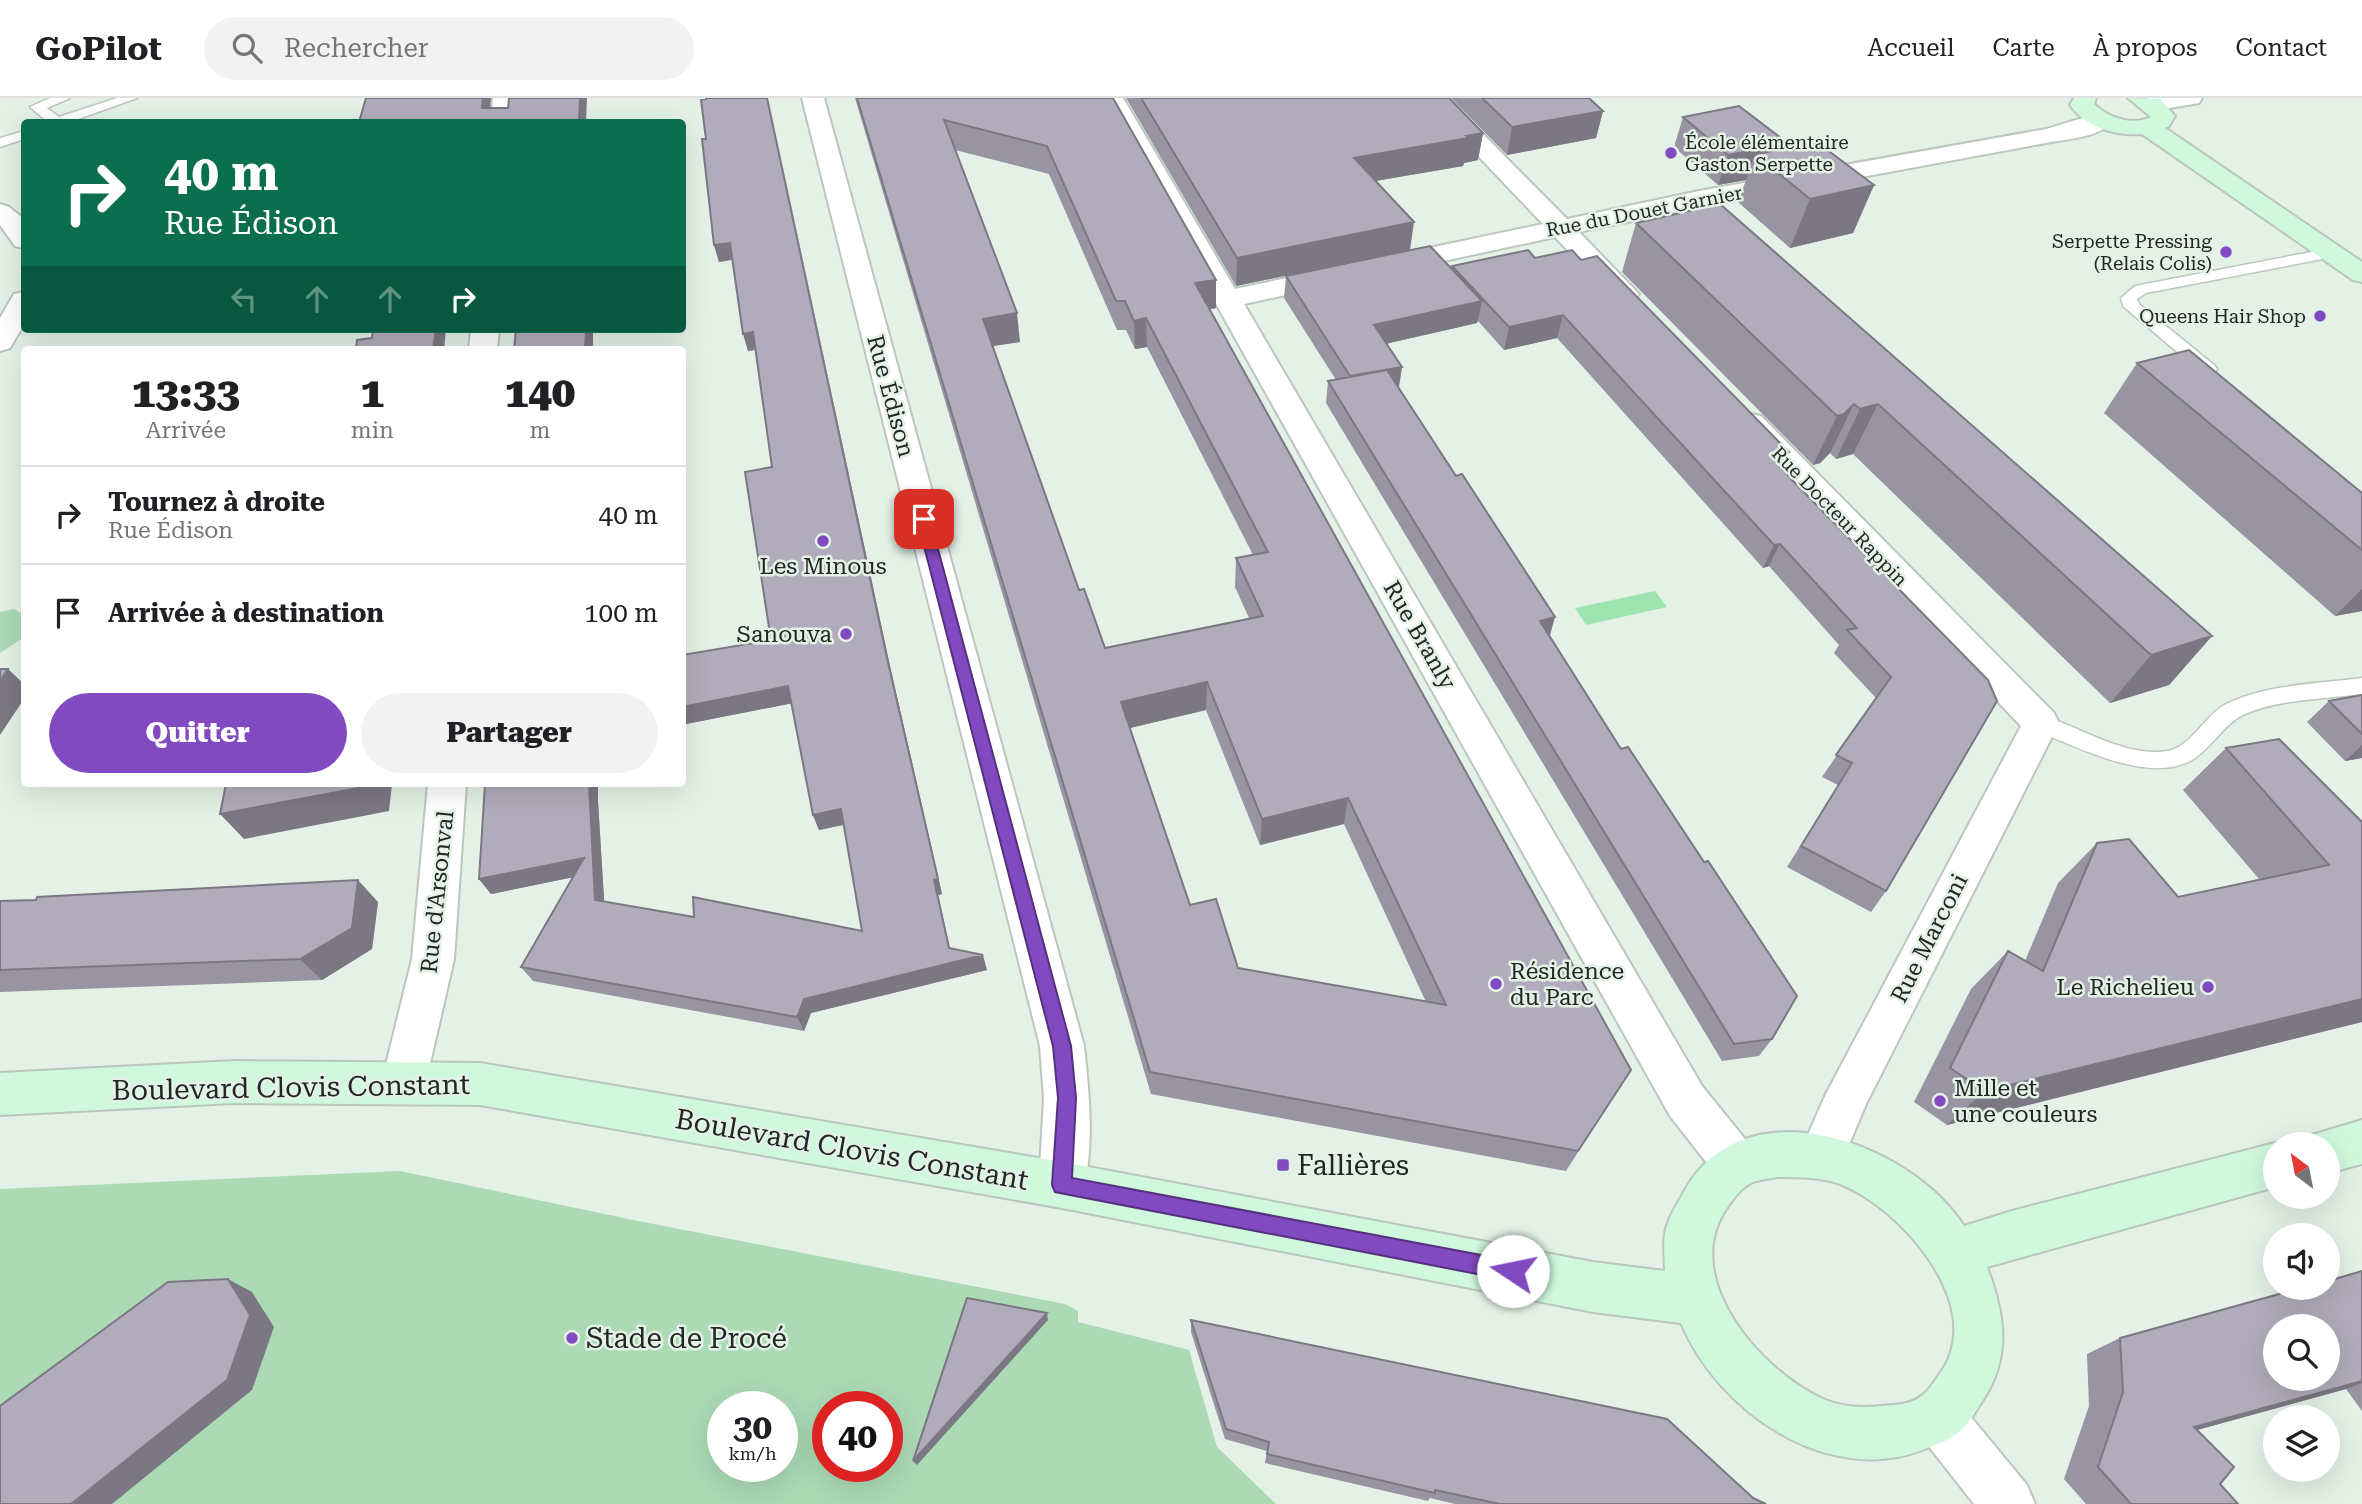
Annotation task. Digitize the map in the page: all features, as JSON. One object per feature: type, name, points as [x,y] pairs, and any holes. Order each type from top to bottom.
[{"type":"street","points":[[502,119],[504,98]]},
{"type":"street","name":"Rue Édison","points":[[813,98],[1062,1046],[1067,1098],[1062,1185]]},
{"type":"street","name":"Rue Branly","points":[[1112,98],[1686,1101],[1737,1165]]},
{"type":"street","points":[[1434,98],[1642,311]]},
{"type":"street","points":[[2085,98],[2082,104],[2087,112],[2101,120],[2131,127],[2146,110],[2191,98]]},
{"type":"street","points":[[2146,110],[2362,274]]},
{"type":"street","name":"Rue du Douet Garnier","points":[[1228,299],[1561,228],[2046,136],[2087,127],[2101,120]]},
{"type":"street","points":[[0,212],[15,224],[21,235]]},
{"type":"street","points":[[0,342],[21,305]]},
{"type":"street","name":"Rue Docteur Rappin","points":[[1730,402],[2041,723]]},
{"type":"street","name":"Rue Marconi","points":[[1822,1156],[1848,1094],[2041,723]]},
{"type":"street","name":"Rue d'Arsonval","points":[[404,1081],[433,959],[447,787]]},
{"type":"street","name":"Boulevard Clovis Constant","points":[[0,1094],[234,1082],[404,1081],[480,1084],[1062,1185],[1593,1287],[1697,1300]]},
{"type":"street","points":[[2340,1148],[2362,1142]]},
{"type":"street","points":[[1777,1155],[1822,1156],[1855,1167],[1886,1182],[1934,1223],[1956,1253],[1978,1311],[1977,1353],[1967,1382],[1938,1418],[1921,1426],[1887,1434],[1849,1433],[1810,1420],[1772,1398],[1739,1371],[1714,1337],[1697,1300],[1689,1265],[1689,1232],[1708,1192],[1737,1165],[1777,1155]]},
{"type":"street","points":[[1956,1253],[2012,1235],[2263,1168]]},
{"type":"street","points":[[1938,1418],[2008,1504]]},
{"type":"lane","points":[[53,119],[37,107],[63,98]]},
{"type":"lane","points":[[66,119],[130,98]]},
{"type":"lane","points":[[0,143],[21,136]]},
{"type":"lane","points":[[2225,383],[2131,306],[2129,298],[2141,289],[2332,253]]},
{"type":"lane","points":[[2041,723],[2140,758],[2165,760],[2183,755],[2216,720],[2235,709],[2256,702],[2362,685]]},
{"type":"shaded area","points":[[1655,591],[1667,607],[1586,625],[1575,608]]},
{"type":"shaded area","points":[[14,609],[21,613],[21,639],[0,653],[0,612]]},
{"type":"shaded area","name":"Stade de Procé","points":[[400,1171],[638,1221],[1065,1304],[1078,1311],[1078,1322],[1189,1350],[1217,1447],[1276,1504],[0,1504],[0,1189]]},
{"type":"building","points":[[366,98],[483,98],[482,108],[508,108],[509,98],[580,98],[579,119],[360,119]]},
{"type":"building","points":[[767,98],[887,658],[938,879],[934,880],[949,948],[983,955],[804,999],[797,1017],[521,967],[584,858],[479,879],[485,787],[589,787],[595,900],[694,917],[693,897],[862,931],[841,809],[813,815],[788,686],[686,706],[686,654],[771,640],[745,472],[772,467],[753,332],[743,334],[730,243],[714,245],[702,139],[706,139],[701,100]]},
{"type":"building","points":[[857,98],[1113,98],[1216,280],[1195,283],[1631,1070],[1578,1151],[1150,1072]],"holes":[[[944,120],[1047,146],[1116,301],[1125,301],[1134,321],[1146,318],[1268,552],[1236,558],[1263,616],[1105,648],[1084,589],[1079,590],[983,319],[1017,313]],[[1207,682],[1262,819],[1348,798],[1446,1005],[1238,968],[1216,899],[1190,905],[1121,702]]]},
{"type":"building","points":[[1141,98],[1449,98],[1483,133],[1354,158],[1414,222],[1237,258]]},
{"type":"building","points":[[1482,98],[1589,98],[1603,111],[1512,127]]},
{"type":"building","points":[[1739,106],[1789,144],[1728,155],[1683,117]]},
{"type":"building","points":[[1818,143],[1874,185],[1810,199],[1755,154]]},
{"type":"building","points":[[1720,204],[2212,636],[2151,655],[1878,404],[1860,409],[1854,404],[1844,414],[1837,416],[1636,223]]},
{"type":"building","points":[[1430,246],[1482,301],[1374,325],[1402,367],[1350,376],[1286,276]]},
{"type":"building","points":[[1528,250],[1535,258],[1572,250],[1581,260],[1597,256],[1789,452],[1772,457],[1792,480],[1988,680],[1997,701],[1886,891],[1801,846],[1852,763],[1836,755],[1891,677],[1847,630],[1857,628],[1780,544],[1774,545],[1563,315],[1509,327],[1452,266]]},
{"type":"building","points":[[373,333],[435,333],[434,346],[356,346],[357,340],[372,338]]},
{"type":"building","points":[[516,333],[586,333],[585,346],[514,346]]},
{"type":"building","points":[[2189,350],[2362,493],[2362,550],[2137,363]]},
{"type":"building","points":[[1387,370],[1456,476],[1462,474],[1555,617],[1540,621],[1621,749],[1628,747],[1704,862],[1708,861],[1797,996],[1772,1039],[1734,1044],[1328,381]]},
{"type":"building","points":[[0,669],[8,669],[0,681]]},
{"type":"building","points":[[2362,695],[2362,734],[2329,701]]},
{"type":"building","points":[[2279,739],[2362,822],[2362,999],[1985,1091],[1950,1068],[2008,951],[2043,971],[2097,843],[2129,839],[2178,897],[2329,865],[2226,748]]},
{"type":"building","points":[[225,787],[364,787],[220,814]]},
{"type":"building","points":[[358,880],[352,928],[300,959],[0,970],[0,901]]},
{"type":"building","points":[[2362,1271],[2362,1381],[2340,1387],[2340,1314],[2263,1314],[2263,1391],[2325,1391],[2274,1405],[2263,1405],[2263,1408],[2194,1427],[2234,1467],[2220,1484],[2238,1504],[2131,1504],[2098,1467],[2123,1392],[2120,1338],[2263,1298],[2340,1300],[2340,1277]]},
{"type":"building","points":[[228,1279],[250,1315],[227,1380],[71,1504],[0,1504],[0,1406],[168,1282]]},
{"type":"building","points":[[967,1298],[1047,1313],[913,1461]]},
{"type":"building","points":[[1191,1320],[1667,1419],[1753,1498],[1766,1504],[1500,1504],[1435,1490],[1435,1493],[1267,1454],[1269,1442],[1226,1429]]},
{"type":"place","name":"École élémentaire Gaston Serpette","points":[[1671,153]]},
{"type":"place","name":"Serpette Pressing (Relais Colis)","points":[[2226,252]]},
{"type":"place","name":"Queens Hair Shop","points":[[2320,316]]},
{"type":"place","name":"Les Minous","points":[[823,541]]},
{"type":"place","name":"Sanouva","points":[[846,634]]},
{"type":"place","name":"Résidence du Parc","points":[[1496,984]]},
{"type":"place","name":"Le Richelieu","points":[[2208,987]]},
{"type":"place","name":"Mille et une couleurs","points":[[1940,1101]]},
{"type":"place","name":"Fallières","points":[[1283,1165]]},
{"type":"place","name":"Stade de Procé","points":[[572,1338]]},
{"type":"route","points":[[924,519],[1062,1046],[1067,1098],[1062,1185],[1513,1271]]}]
